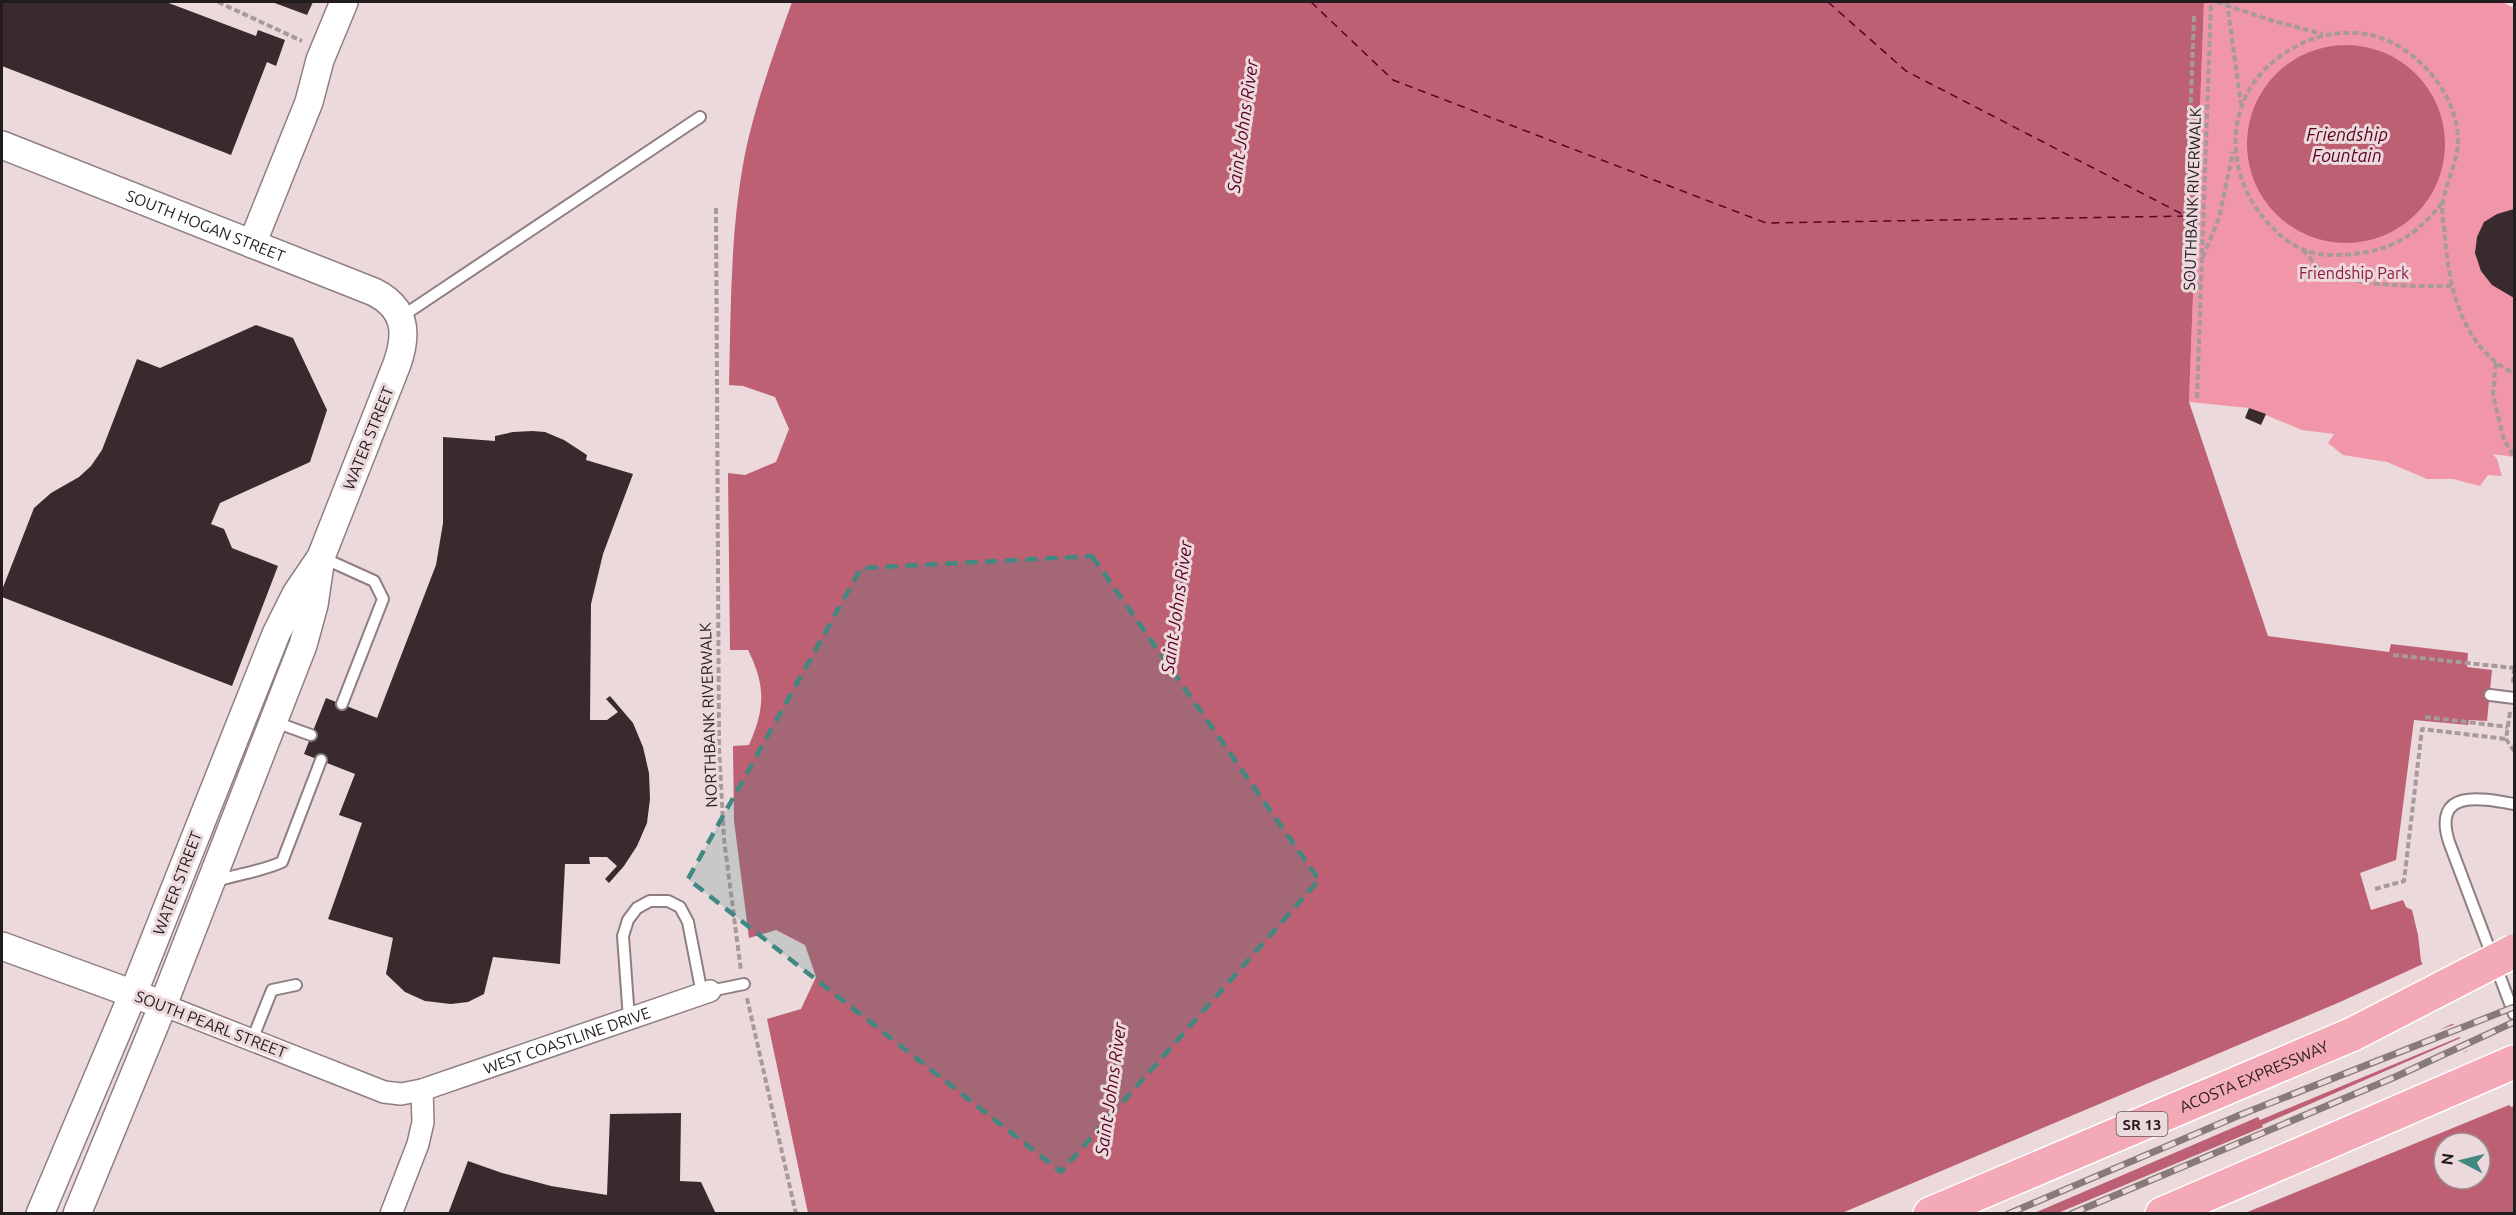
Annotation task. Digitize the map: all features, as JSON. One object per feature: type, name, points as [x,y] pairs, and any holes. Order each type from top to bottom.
[{"type":"highway","name":"SR 13","points":[[2353,1034],[2514,951]]},
{"type":"highway","name":"ACOSTA EXPRESSWAY","points":[[1930,1214],[2353,1034],[2514,971]]},
{"type":"highway","points":[[2162,1214],[2514,1062]]},
{"type":"highway","points":[[2389,1117],[2514,1079]]},
{"type":"street","points":[[252,244],[309,102],[320,60],[344,2]]},
{"type":"street","points":[[309,102],[333,71],[363,2]]},
{"type":"street","name":"SOUTH HOGAN STREET","points":[[2,145],[381,296],[390,302],[400,317]]},
{"type":"street","name":"WATER STREET","points":[[40,1214],[133,994],[245,710],[286,613],[321,557],[400,354],[404,335],[400,317]]},
{"type":"street","name":"WATER STREET","points":[[77,1214],[163,1005],[309,625],[321,557]]},
{"type":"street","points":[[245,710],[273,721]]},
{"type":"street","name":"SOUTH PEARL STREET","points":[[2,946],[163,1005],[384,1092],[401,1094],[422,1090]]},
{"type":"street","name":"WEST COASTLINE DRIVE","points":[[422,1090],[706,993]]},
{"type":"street","points":[[391,1214],[418,1144],[423,1122],[422,1090]]},
{"type":"lane","points":[[400,317],[700,117]]},
{"type":"lane","points":[[321,557],[374,581],[383,599],[342,704]]},
{"type":"lane","points":[[2490,695],[2514,698]]},
{"type":"lane","points":[[273,721],[311,735]]},
{"type":"lane","points":[[210,883],[236,874],[263,871],[282,862],[321,760]]},
{"type":"lane","points":[[2514,804],[2483,798],[2466,798],[2453,806],[2446,824],[2449,842],[2514,1014]]},
{"type":"lane","points":[[628,1019],[623,936],[632,914],[637,908],[650,901],[668,901],[680,907],[688,922],[706,993],[744,984]]},
{"type":"lane","points":[[252,1040],[272,990],[296,985]]},
{"type":"path","points":[[218,2],[303,41]]},
{"type":"path","name":"SOUTHBANK RIVERWALK","points":[[2197,398],[2211,2]]},
{"type":"path","points":[[2217,2],[2324,34],[2359,33],[2385,40],[2410,53],[2432,74],[2450,105],[2458,136],[2455,164],[2442,203],[2425,224],[2400,242],[2373,252],[2339,256],[2309,252],[2281,237],[2257,212],[2241,181],[2234,148]]},
{"type":"path","points":[[2227,2],[2242,106]]},
{"type":"path","points":[[2194,15],[2184,284],[2200,285]]},
{"type":"path","points":[[2201,261],[2219,218],[2234,148],[2236,118],[2248,90],[2267,65],[2291,48],[2324,34]]},
{"type":"path","points":[[2442,203],[2453,295],[2476,342],[2496,363],[2514,373]]},
{"type":"path","name":"NORTHBANK RIVERWALK","points":[[716,208],[719,749],[724,839],[744,984],[796,1214]]},
{"type":"path","points":[[2299,246],[2319,267],[2352,279],[2397,287],[2451,286]]},
{"type":"path","points":[[2496,363],[2493,395],[2504,440],[2514,456]]},
{"type":"path","points":[[2393,655],[2514,668]]},
{"type":"path","points":[[2425,717],[2508,727]]},
{"type":"path","points":[[2375,889],[2404,881],[2422,729],[2506,739]]},
{"type":"highlighted area","points":[[1092,556],[1319,880],[1061,1172],[688,879],[861,568]]},
{"type":"green space","name":"Friendship Park","points":[[2204,2],[2502,2],[2514,8],[2514,457],[2493,454],[2497,459],[2502,476],[2488,475],[2480,486],[2453,479],[2427,479],[2387,462],[2343,455],[2328,443],[2334,434],[2302,430],[2249,408],[2189,402]]},
{"type":"water","name":"Saint Johns River","points":[[792,2],[2204,2],[2189,402],[2268,636],[2389,652],[2391,644],[2468,653],[2467,667],[2492,670],[2487,721],[2469,720],[2468,725],[2414,720],[2396,860],[2360,873],[2371,910],[2403,900],[2406,907],[2412,910],[2421,961],[2472,1061],[2511,1107],[2514,1106],[2514,1213],[808,1213],[767,1019],[801,1009],[816,977],[805,945],[776,930],[749,938],[734,821],[733,746],[749,745],[758,720],[761,697],[758,675],[748,650],[730,650],[728,473],[745,475],[776,462],[789,429],[775,397],[743,386],[729,385],[732,267],[737,208],[746,149],[767,75]]},
{"type":"water","name":"Friendship Fountain","points":[[2336,45],[2356,45],[2384,52],[2409,67],[2423,81],[2438,106],[2445,134],[2445,154],[2438,182],[2423,207],[2409,221],[2375,239],[2356,243],[2336,243],[2308,236],[2283,221],[2269,207],[2251,173],[2247,154],[2247,134],[2254,106],[2269,81],[2283,67],[2317,49]]},
{"type":"pier","points":[[2425,963],[2456,1022],[2439,1030],[2456,1024],[2462,1036],[2260,1120],[2258,1117],[2032,1214],[1842,1213],[2340,1002]]},
{"type":"pier","points":[[2463,1037],[2469,1049],[2463,1053],[2470,1050],[2474,1059],[2512,1104],[2446,1131],[2432,1131],[2432,1137],[2245,1213],[2058,1213],[2263,1127],[2262,1125]]},
{"type":"building","points":[[2,2],[166,2],[256,36],[258,30],[285,40],[276,66],[267,62],[231,155],[2,66]]},
{"type":"building","points":[[272,2],[313,2],[307,15]]},
{"type":"building","points":[[2514,209],[2514,298],[2492,285],[2481,271],[2475,253],[2477,237],[2484,222],[2497,214]]},
{"type":"building","points":[[256,325],[293,338],[327,410],[310,462],[220,503],[211,524],[224,529],[232,548],[278,566],[232,686],[2,597],[2,590],[34,508],[51,493],[79,477],[91,466],[102,450],[137,359],[160,368]]},
{"type":"building","points":[[2249,408],[2266,414],[2261,425],[2245,418]]},
{"type":"building","points":[[532,431],[545,432],[564,440],[587,455],[586,460],[633,474],[603,554],[591,604],[590,720],[607,720],[618,712],[606,699],[610,696],[633,723],[643,747],[649,773],[650,799],[647,823],[637,846],[609,883],[605,879],[617,866],[607,857],[589,857],[590,864],[565,864],[560,964],[493,957],[484,994],[468,1002],[451,1004],[425,1001],[405,992],[386,974],[393,938],[328,919],[362,823],[339,815],[355,774],[304,754],[326,698],[377,718],[436,565],[443,523],[443,437],[495,441],[495,436]]},
{"type":"building","points":[[681,1113],[680,1181],[701,1182],[716,1214],[448,1214],[468,1161],[551,1186],[607,1195],[610,1114]]},
{"type":"ferry route","points":[[1311,2],[1393,80],[1766,223],[2187,216]]},
{"type":"ferry route","points":[[1828,2],[1906,71],[2186,216]]},
{"type":"railway","points":[[2008,1214],[2240,1115],[2514,1007]]},
{"type":"railway","points":[[2071,1214],[2395,1077],[2514,1022]]}]
